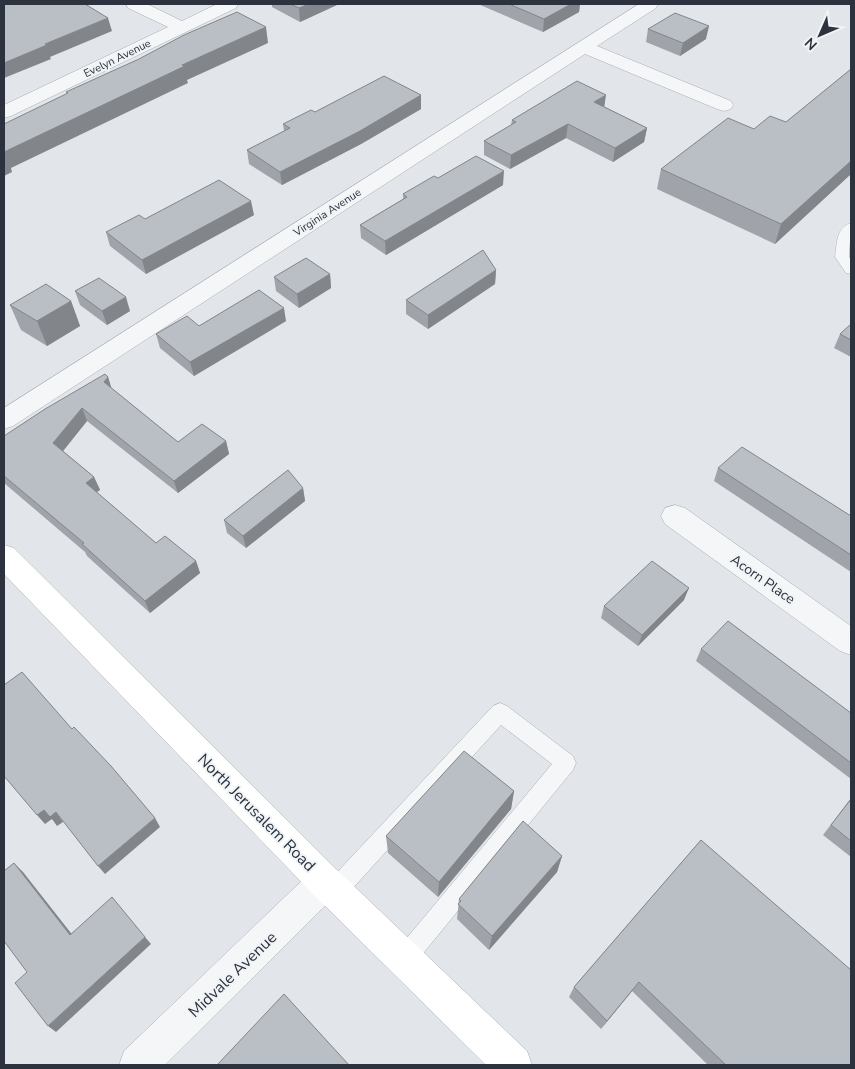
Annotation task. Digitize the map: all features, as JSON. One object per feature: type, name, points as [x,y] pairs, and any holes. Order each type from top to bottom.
[{"type":"main road","name":"North Jerusalem Road","points":[[4,556],[330,886],[513,1065]]},
{"type":"street","points":[[134,4],[181,27]]},
{"type":"street","name":"Evelyn Avenue","points":[[4,112],[230,4]]},
{"type":"street","name":"Virginia Avenue","points":[[4,420],[584,47],[640,5]]},
{"type":"street","points":[[584,47],[724,105]]},
{"type":"street","name":"Acorn Place","points":[[675,516],[851,642]]},
{"type":"street","name":"Midvale Avenue","points":[[138,1065],[330,886]]},
{"type":"lane","points":[[851,227],[846,232],[842,257],[851,270]]},
{"type":"lane","points":[[330,886],[500,712],[566,763],[404,959]]},
{"type":"building","points":[[4,4],[85,4],[108,18],[4,63]]},
{"type":"building","points":[[290,4],[309,4],[299,8]]},
{"type":"building","points":[[509,4],[571,4],[544,19]]},
{"type":"building","points":[[237,12],[266,27],[182,65],[185,66],[4,152],[4,124],[68,93],[66,92],[139,59],[184,35]]},
{"type":"building","points":[[675,13],[709,26],[683,43],[648,29]]},
{"type":"building","points":[[851,69],[851,161],[781,224],[661,169],[728,118],[754,129],[770,116],[786,122]]},
{"type":"building","points":[[384,76],[421,95],[360,131],[280,172],[247,150],[290,128],[283,124],[311,110],[315,112]]},
{"type":"building","points":[[577,81],[606,95],[594,102],[647,128],[615,148],[568,124],[511,155],[484,141],[516,122],[512,120]]},
{"type":"building","points":[[476,156],[504,171],[385,241],[360,225],[407,197],[403,194],[434,176],[438,178]]},
{"type":"building","points":[[219,180],[251,201],[142,260],[106,232],[139,215],[145,219]]},
{"type":"building","points":[[483,250],[496,270],[428,315],[406,300]]},
{"type":"building","points":[[306,258],[330,274],[297,294],[274,277]]},
{"type":"building","points":[[99,278],[126,297],[102,311],[75,291]]},
{"type":"building","points":[[46,284],[71,301],[37,321],[10,305]]},
{"type":"building","points":[[259,290],[284,308],[190,362],[156,334],[187,316],[199,326]]},
{"type":"building","points":[[851,324],[851,340],[840,334]]},
{"type":"building","points":[[105,374],[108,377],[104,382],[178,442],[202,424],[226,441],[174,481],[82,408],[53,443],[94,477],[86,483],[156,543],[165,536],[196,561],[145,601],[82,544],[84,543],[4,476],[4,436],[45,409]]},
{"type":"building","points":[[742,447],[851,516],[851,555],[718,468]]},
{"type":"building","points":[[288,470],[303,488],[243,536],[224,520]]},
{"type":"building","points":[[652,561],[689,588],[642,635],[604,606]]},
{"type":"building","points":[[728,621],[851,713],[851,763],[701,649]]},
{"type":"building","points":[[22,672],[72,729],[74,727],[111,766],[155,818],[98,866],[56,812],[50,817],[44,810],[37,815],[4,776],[4,685]]},
{"type":"building","points":[[464,751],[514,791],[439,882],[386,836]]},
{"type":"building","points":[[851,799],[851,841],[831,825]]},
{"type":"building","points":[[523,821],[562,856],[492,936],[458,904],[461,901],[459,899]]},
{"type":"building","points":[[701,840],[851,970],[851,1065],[726,1065],[639,982],[607,1021],[574,987]]},
{"type":"building","points":[[14,863],[70,935],[112,897],[145,937],[48,1026],[15,983],[27,972],[4,941],[4,871]]},
{"type":"building","points":[[284,994],[349,1065],[217,1065]]}]
